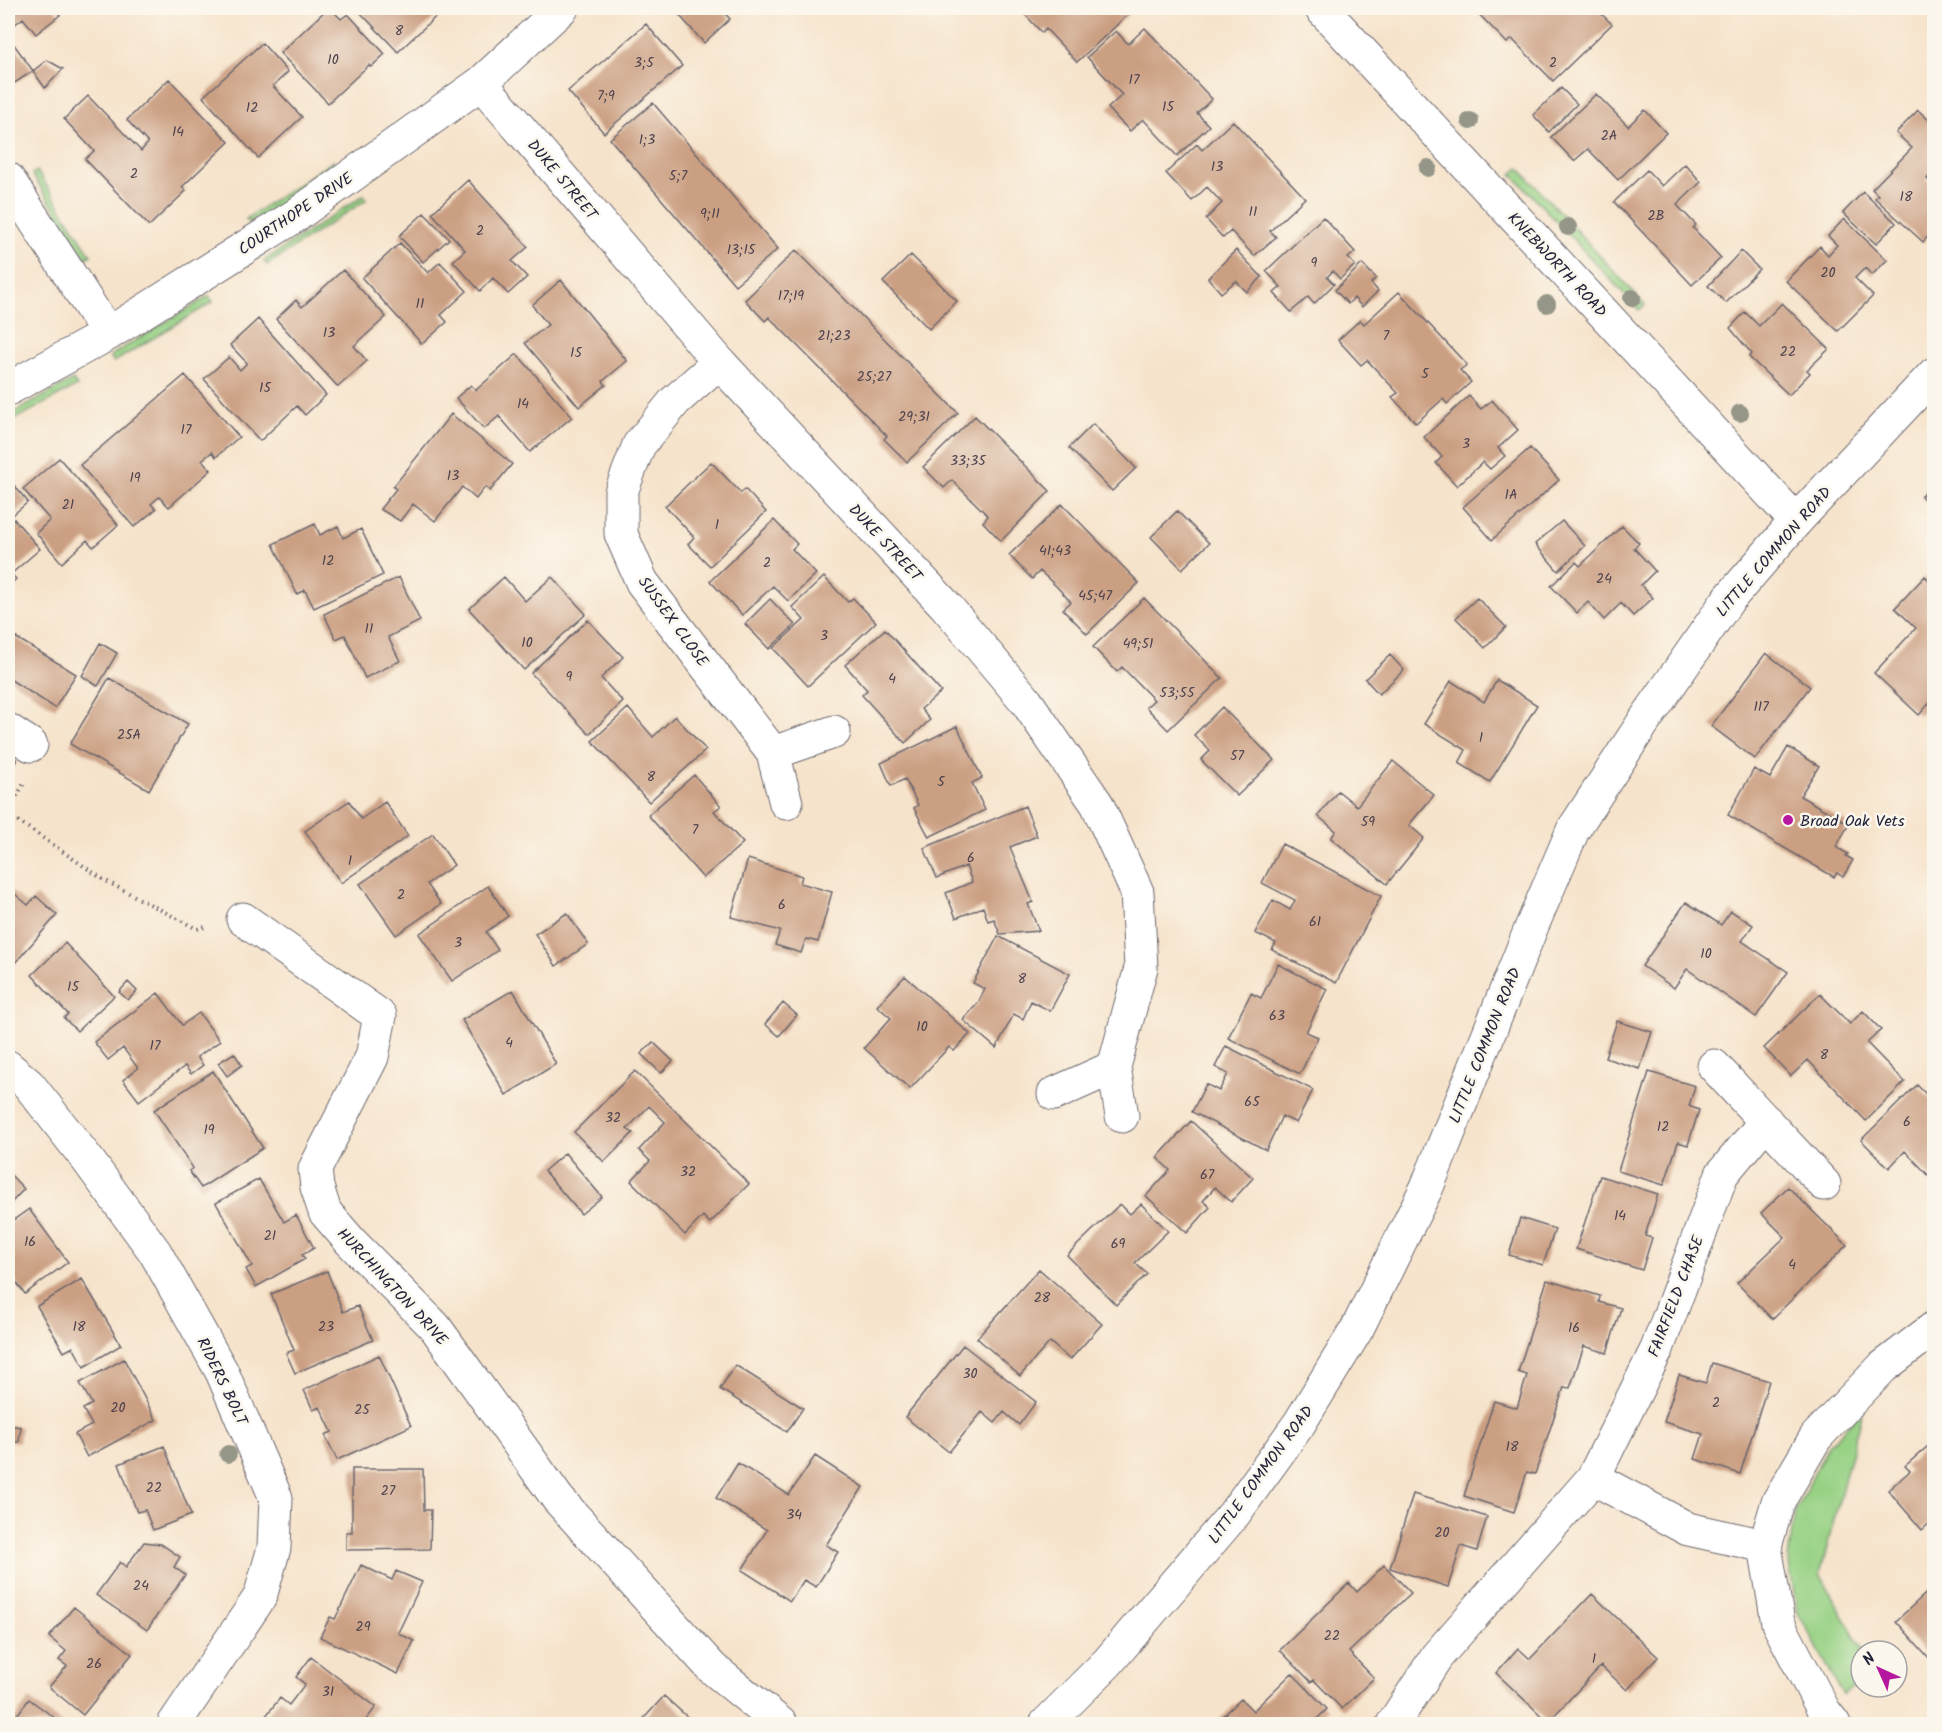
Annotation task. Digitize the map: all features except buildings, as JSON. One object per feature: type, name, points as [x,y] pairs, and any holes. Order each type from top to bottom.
[{"type":"main road","name":"COURTHOPE DRIVE","points":[[8,389],[108,334],[296,216],[481,83],[562,8]]},
{"type":"main road","name":"KNEBWORTH ROAD","points":[[1321,8],[1796,521]]},
{"type":"main road","name":"DUKE STREET","points":[[481,83],[719,362],[953,615],[1026,701],[1097,804],[1137,892],[1141,968],[1114,1067],[1122,1116]]},
{"type":"main road","points":[[8,179],[108,334]]},
{"type":"main road","name":"SUSSEX CLOSE","points":[[719,362],[675,400],[639,445],[621,492],[621,534],[642,582],[774,753],[786,803]]},
{"type":"main road","name":"LITTLE COMMON ROAD","points":[[1046,1725],[1108,1662],[1234,1514],[1299,1424],[1357,1329],[1427,1187],[1573,830],[1643,723],[1728,600],[1796,521],[1935,374]]},
{"type":"main road","points":[[774,753],[834,732]]},
{"type":"main road","name":"HURCHINGTON DRIVE","points":[[243,919],[380,1016],[372,1057],[315,1169],[317,1187],[325,1212],[351,1242],[435,1327],[558,1499],[712,1668],[781,1725]]},
{"type":"main road","points":[[1714,1066],[1824,1184]]},
{"type":"main road","name":"RIDERS BOLT","points":[[8,1067],[29,1085],[155,1252],[222,1372],[276,1498],[274,1548],[261,1597],[174,1725]]},
{"type":"main road","points":[[1054,1094],[1114,1067]]},
{"type":"main road","name":"FAIRFIELD CHASE","points":[[1393,1725],[1437,1656],[1593,1478],[1657,1349],[1722,1174],[1766,1121]]},
{"type":"main road","points":[[1834,1725],[1824,1711],[1778,1623],[1765,1546],[1778,1502],[1816,1437],[1883,1367],[1935,1328]]},
{"type":"main road","points":[[1593,1478],[1688,1529],[1765,1546]]},
{"type":"path","points":[[8,814],[104,880],[197,929],[243,919]]},
{"type":"green space","points":[[333,161],[337,166],[249,224],[246,219]]},
{"type":"green space","points":[[1519,168],[1645,305],[1639,310],[1512,174]]},
{"type":"green space","points":[[37,171],[91,255],[86,258],[32,174]]},
{"type":"green space","points":[[364,195],[366,200],[267,265],[264,261]]},
{"type":"green space","points":[[209,296],[213,302],[114,362],[110,356]]},
{"type":"green space","points":[[73,380],[77,386],[8,423],[8,416]]},
{"type":"green space","points":[[1862,1411],[1820,1574],[1856,1639],[1849,1639],[1849,1691],[1843,1695],[1797,1611],[1788,1558],[1795,1512],[1828,1446]]},
{"type":"place","name":"Broad Oak Vets","points":[[1788,820]]}]
